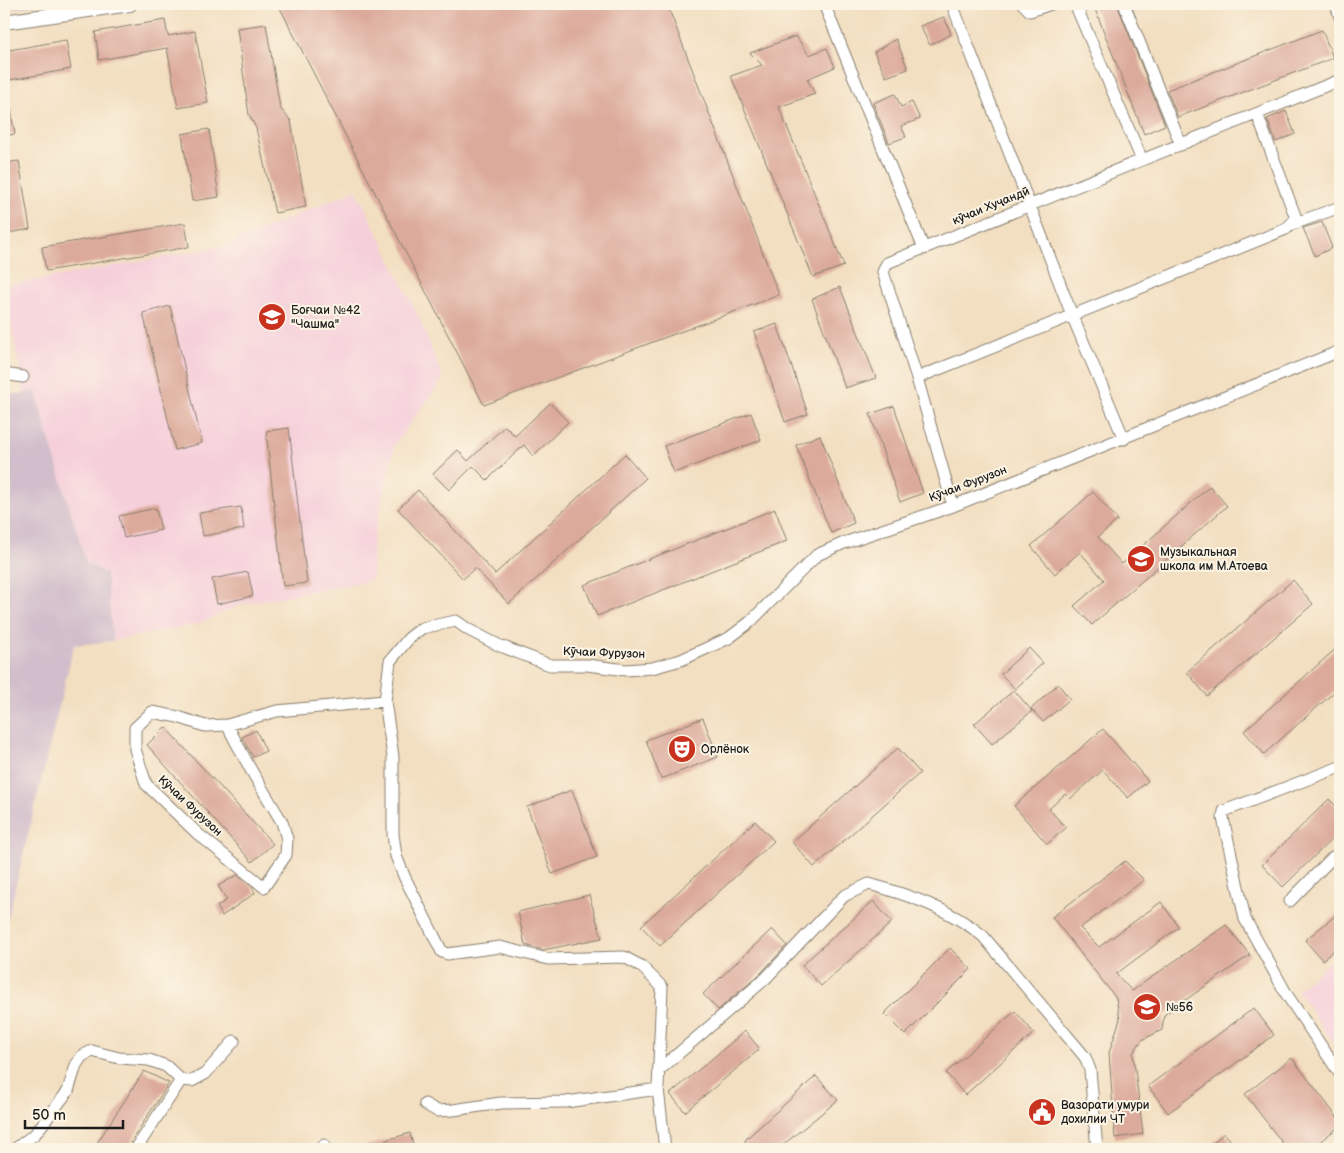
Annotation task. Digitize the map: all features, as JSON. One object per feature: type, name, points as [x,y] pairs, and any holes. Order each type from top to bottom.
[{"type":"street","points":[[4,22],[130,4]]},
{"type":"street","points":[[824,4],[924,249]]},
{"type":"street","points":[[952,4],[1072,315],[1124,439]]},
{"type":"street","points":[[1023,4],[1030,11],[1051,4]]},
{"type":"street","points":[[1075,4],[1142,160]]},
{"type":"street","points":[[1124,4],[1181,145]]},
{"type":"street","points":[[1336,4],[1340,17]]},
{"type":"street","name":"кӯчаи Хуҷандӣ","points":[[952,506],[917,378],[883,272],[887,263],[1340,80]]},
{"type":"street","points":[[1257,114],[1294,213],[1296,219],[1294,224]]},
{"type":"street","points":[[917,378],[1340,207]]},
{"type":"street","name":"Кӯчаи Фурузон","points":[[227,725],[282,822],[287,839],[286,856],[264,886],[198,834],[146,784],[135,749],[135,728],[152,712],[178,716],[205,726],[227,725],[277,711],[385,701],[390,661],[409,638],[422,628],[456,620],[469,630],[498,645],[550,665],[586,665],[626,670],[652,668],[682,660],[730,638],[750,622],[817,555],[844,543],[952,506],[1340,352]]},
{"type":"street","points":[[4,374],[23,377]]},
{"type":"street","points":[[385,701],[393,756],[393,834],[396,856],[442,952],[447,954],[500,947],[548,959],[624,957],[632,960],[648,972],[662,987],[658,1088],[665,1149]]},
{"type":"street","points":[[1340,767],[1224,811],[1223,818],[1246,920],[1287,995],[1340,1074]]},
{"type":"street","points":[[1290,901],[1333,857],[1340,854]]},
{"type":"street","points":[[658,1071],[765,979],[844,896],[869,884],[909,895],[967,923],[983,936],[1085,1057],[1090,1070],[1097,1149]]},
{"type":"street","points":[[15,1149],[35,1134],[68,1092],[76,1065],[82,1056],[92,1051],[119,1058],[149,1060],[166,1066],[181,1080],[192,1081],[205,1074],[234,1042]]},
{"type":"street","points":[[136,1149],[181,1080]]},
{"type":"street","points":[[425,1104],[437,1111],[454,1110],[501,1103],[566,1102],[658,1088]]},
{"type":"shaded area","points":[[4,4],[43,4],[4,10]]},
{"type":"shaded area","points":[[356,190],[419,317],[443,379],[395,444],[372,546],[373,580],[242,604],[198,624],[113,641],[106,574],[86,563],[35,391],[24,393],[4,286],[224,246]]},
{"type":"shaded area","points":[[35,391],[86,563],[106,574],[113,641],[74,645],[4,934],[4,396]]},
{"type":"shaded area","points":[[1340,953],[1340,1053],[1297,990]]},
{"type":"building","points":[[278,4],[667,4],[779,295],[484,405]]},
{"type":"building","points":[[1093,4],[1117,4],[1165,125],[1144,134]]},
{"type":"building","points":[[944,17],[951,34],[930,45],[920,26]]},
{"type":"building","points":[[165,20],[168,36],[195,31],[208,103],[178,108],[167,48],[99,60],[95,32]]},
{"type":"building","points":[[266,24],[280,108],[291,121],[306,207],[275,213],[256,128],[249,115],[237,28]]},
{"type":"building","points":[[1322,30],[1333,58],[1178,117],[1167,90]]},
{"type":"building","points":[[796,36],[809,55],[827,48],[835,67],[807,79],[815,94],[779,107],[844,266],[813,277],[731,76],[762,65],[750,53]]},
{"type":"building","points":[[896,39],[908,69],[886,77],[874,52]]},
{"type":"building","points":[[66,40],[71,69],[4,81],[4,51]]},
{"type":"building","points":[[895,94],[901,107],[912,102],[920,119],[901,126],[906,137],[889,143],[873,103]]},
{"type":"building","points":[[9,101],[15,134],[4,136],[4,102]]},
{"type":"building","points":[[1286,111],[1295,134],[1276,142],[1267,119]]},
{"type":"building","points":[[209,129],[219,197],[192,201],[182,134]]},
{"type":"building","points":[[19,161],[30,229],[4,234],[4,163]]},
{"type":"building","points":[[1322,222],[1332,248],[1315,256],[1303,228]]},
{"type":"building","points":[[185,223],[189,247],[46,271],[42,247]]},
{"type":"building","points":[[840,287],[876,378],[845,388],[812,299]]},
{"type":"building","points":[[170,306],[202,443],[175,450],[143,313]]},
{"type":"building","points":[[777,324],[808,414],[785,422],[754,332]]},
{"type":"building","points":[[550,403],[568,422],[533,456],[524,445],[487,480],[473,466],[449,490],[433,474],[458,450],[468,461],[505,426],[515,436]]},
{"type":"building","points":[[894,406],[923,493],[900,502],[870,414]]},
{"type":"building","points":[[751,413],[761,440],[674,473],[664,446]]},
{"type":"building","points":[[289,428],[307,583],[283,586],[266,431]]},
{"type":"building","points":[[820,435],[854,523],[831,533],[796,445]]},
{"type":"building","points":[[625,454],[646,478],[509,604],[475,568],[463,579],[398,509],[418,490],[495,574]]},
{"type":"building","points":[[1210,486],[1227,506],[1092,625],[1074,606],[1104,580],[1080,552],[1055,574],[1031,546],[1093,492],[1118,520],[1098,537],[1122,564]]},
{"type":"building","points":[[241,507],[244,529],[203,536],[199,513]]},
{"type":"building","points":[[156,508],[161,530],[124,538],[119,516]]},
{"type":"building","points":[[775,509],[787,541],[597,616],[584,585]]},
{"type":"building","points":[[248,572],[253,596],[217,604],[212,579]]},
{"type":"building","points":[[1293,580],[1313,604],[1207,696],[1187,672]]},
{"type":"building","points":[[1340,645],[1340,687],[1264,754],[1244,731]]},
{"type":"building","points":[[1029,648],[1043,663],[1015,689],[1001,674]]},
{"type":"building","points":[[1058,684],[1070,699],[1043,722],[1031,709]]},
{"type":"building","points":[[1014,690],[1032,711],[992,744],[974,724]]},
{"type":"building","name":"Орлёнок","points":[[703,718],[718,757],[661,779],[646,740]]},
{"type":"building","points":[[165,727],[273,844],[252,862],[147,745]]},
{"type":"building","points":[[1103,729],[1148,781],[1128,798],[1103,770],[1070,799],[1065,794],[1049,809],[1066,828],[1047,844],[1014,806]]},
{"type":"building","points":[[256,730],[266,751],[253,757],[242,737]]},
{"type":"building","points":[[898,748],[920,773],[814,867],[792,842]]},
{"type":"building","points":[[572,790],[597,857],[552,874],[527,807]]},
{"type":"building","points":[[1329,799],[1340,810],[1340,831],[1283,887],[1262,865]]},
{"type":"building","points":[[755,821],[774,841],[660,946],[641,926]]},
{"type":"building","name":"№56","points":[[1125,861],[1144,880],[1080,928],[1099,947],[1161,902],[1179,927],[1116,974],[1132,991],[1226,925],[1250,955],[1164,1015],[1162,1030],[1142,1040],[1133,1053],[1143,1134],[1115,1138],[1109,1053],[1120,1019],[1116,998],[1052,917]]},
{"type":"building","points":[[237,875],[252,887],[255,893],[222,916],[217,906],[227,900],[218,886]]},
{"type":"building","points":[[589,895],[602,938],[543,950],[525,945],[518,912]]},
{"type":"building","points":[[873,901],[892,922],[821,986],[802,965]]},
{"type":"building","points":[[1340,912],[1340,946],[1322,960],[1305,940]]},
{"type":"building","points":[[772,929],[787,945],[760,974],[718,1010],[703,994]]},
{"type":"building","points":[[950,948],[971,969],[905,1035],[884,1014]]},
{"type":"building","points":[[1254,1008],[1274,1035],[1168,1113],[1148,1086]]},
{"type":"building","points":[[1015,1011],[1034,1033],[965,1095],[946,1073]]},
{"type":"building","points":[[745,1031],[760,1049],[685,1112],[670,1094]]},
{"type":"building","points":[[1292,1058],[1340,1121],[1340,1126],[1310,1149],[1287,1149],[1245,1094]]},
{"type":"building","points":[[144,1071],[169,1083],[126,1149],[93,1149]]},
{"type":"building","points":[[816,1076],[838,1100],[778,1149],[742,1149],[746,1139]]},
{"type":"building","points":[[410,1133],[414,1149],[366,1149],[366,1146]]},
{"type":"building","points":[[1224,1133],[1238,1149],[1206,1149]]},
{"type":"place","name":"Боғчаи №42 \"Чашма\"","points":[[272,317]]},
{"type":"place","name":"Музыкальная школа им М.Атоева","points":[[1141,559]]},
{"type":"place","name":"Орлёнок","points":[[682,749]]},
{"type":"place","name":"№56","points":[[1147,1007]]},
{"type":"place","name":"Вазорати умури дохилии ЧТ","points":[[1042,1112]]}]
